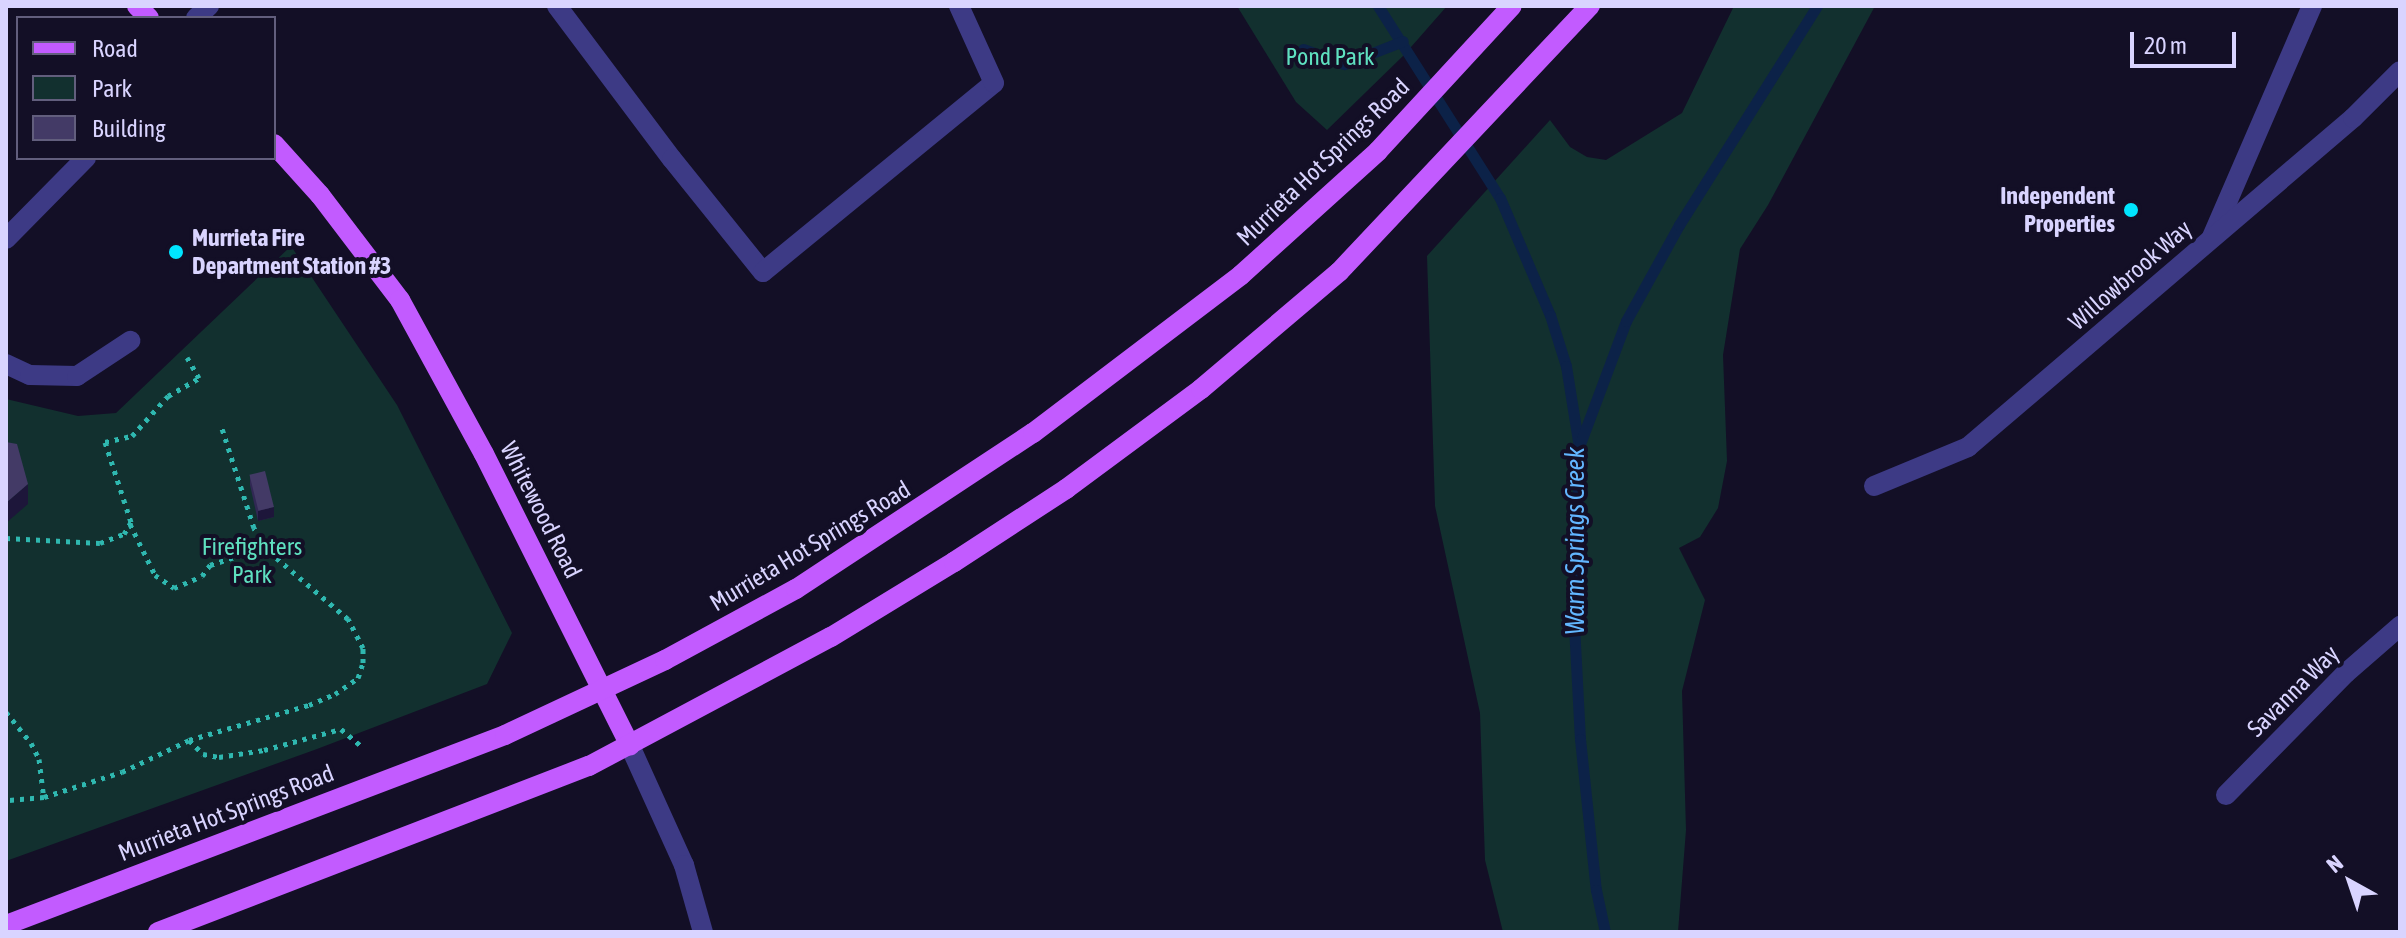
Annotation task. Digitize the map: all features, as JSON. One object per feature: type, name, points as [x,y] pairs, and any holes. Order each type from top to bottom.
[{"type":"main road","name":"Murrieta Hot Springs Road","points":[[6,925],[505,735],[601,690],[796,589],[1033,433],[1241,275],[1378,151],[1512,6]]},
{"type":"main road","points":[[158,932],[522,793],[630,746],[831,637],[1066,489],[1201,389],[1339,272],[1590,6]]},
{"type":"main road","name":"Whitewood Road","points":[[276,146],[320,195],[400,300],[484,454],[630,746]]},
{"type":"street","points":[[557,6],[672,159],[763,272],[994,83],[959,6]]},
{"type":"street","points":[[2210,241],[2312,6]]},
{"type":"street","name":"Willowbrook Way","points":[[1874,486],[1968,447],[2353,118],[2400,71]]},
{"type":"street","points":[[6,239],[84,160]]},
{"type":"street","points":[[6,364],[30,375],[77,376],[130,341]]},
{"type":"street","name":"Savanna Way","points":[[2226,795],[2346,673],[2400,626]]},
{"type":"street","name":"Whitewood Road","points":[[630,746],[684,865],[703,932]]},
{"type":"path","points":[[187,357],[199,378],[168,396],[132,436],[105,442],[130,523],[155,575],[174,588],[202,576],[210,565],[266,547]]},
{"type":"path","points":[[6,800],[44,797],[122,772],[189,740],[309,705],[335,694],[358,678],[363,663],[363,648],[348,619],[266,547],[254,528],[221,425]]},
{"type":"path","points":[[6,538],[100,543],[124,534],[130,523]]},
{"type":"path","points":[[6,712],[31,743],[39,759],[44,797]]},
{"type":"path","points":[[189,740],[203,754],[219,757],[264,750],[341,729],[360,745]]},
{"type":"green space","name":"Pond Park","points":[[1237,6],[1447,6],[1404,55],[1327,130],[1296,102]]},
{"type":"green space","points":[[1734,6],[1875,6],[1768,205],[1740,249],[1723,355],[1727,461],[1718,508],[1700,537],[1679,548],[1705,600],[1682,691],[1686,830],[1678,932],[1503,932],[1485,860],[1480,713],[1435,506],[1427,256],[1550,120],[1570,147],[1587,157],[1606,160],[1682,113]]},
{"type":"green space","name":"Firefighters Park","points":[[291,246],[397,405],[512,633],[487,684],[6,861],[6,399],[78,416],[116,413]]},
{"type":"building","points":[[6,442],[17,444],[28,484],[6,503]]},
{"type":"building","points":[[265,471],[274,507],[258,511],[249,475]]},
{"type":"waterway","name":"Warm Springs Creek","points":[[1378,6],[1500,198],[1550,315],[1566,366],[1579,447],[1574,625],[1580,739],[1596,890],[1605,932]]},
{"type":"waterway","points":[[1580,444],[1626,321],[1679,225],[1817,6]]},
{"type":"waterway","points":[[1303,49],[1344,64],[1403,41]]},
{"type":"place","name":"Independent Properties","points":[[2131,210]]},
{"type":"place","name":"Murrieta Fire Department Station #3","points":[[176,252]]}]
